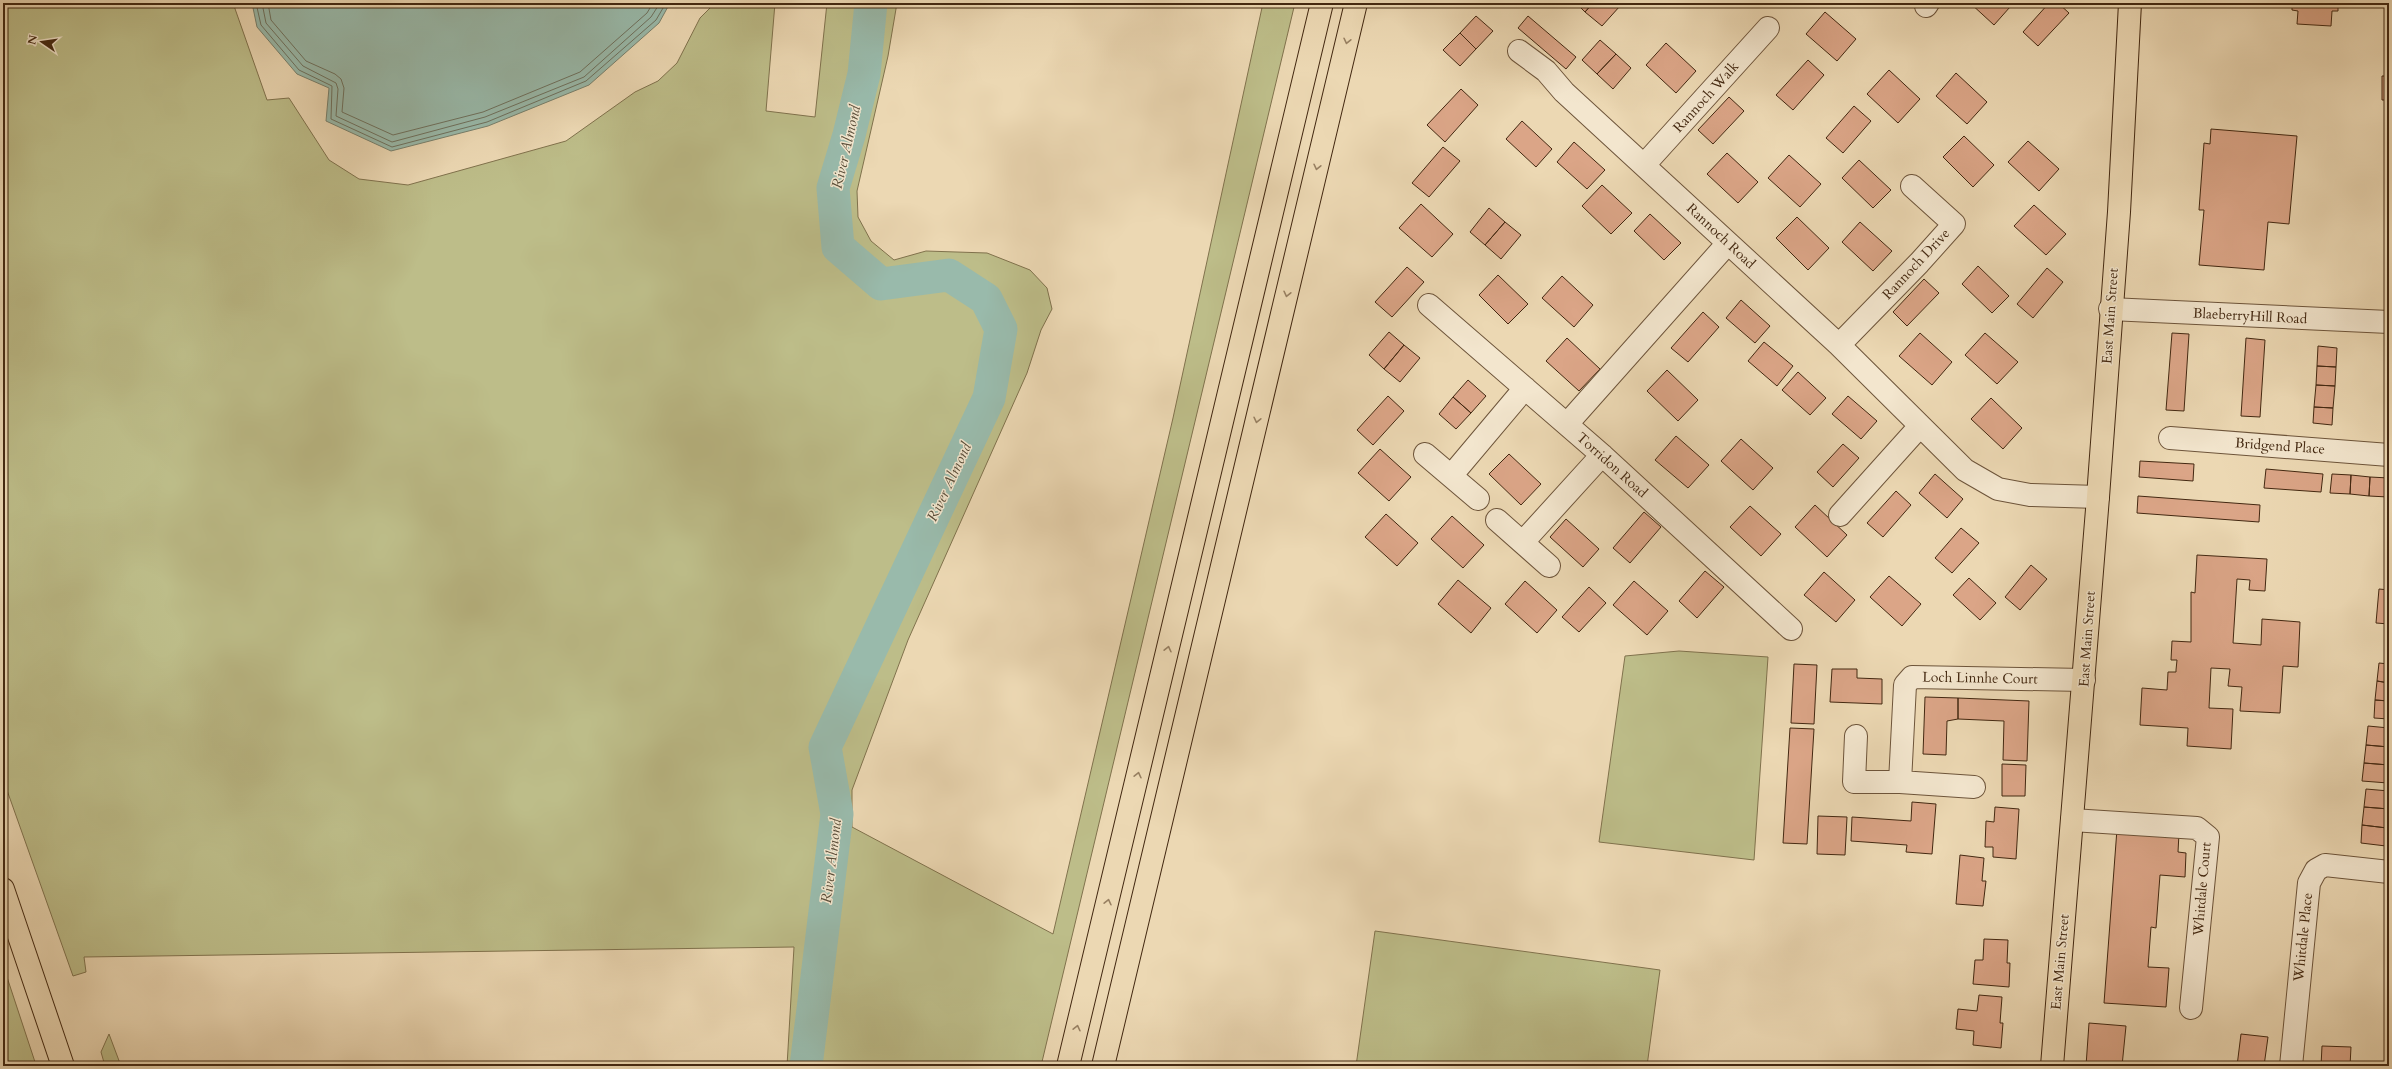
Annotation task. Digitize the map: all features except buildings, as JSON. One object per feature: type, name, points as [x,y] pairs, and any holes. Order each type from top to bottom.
[{"type":"main road","points":[[1068,1066],[1322,3]]},
{"type":"main road","points":[[1103,1066],[1356,3]]},
{"type":"main road","name":"East Main Street","points":[[2052,1066],[2098,497],[2116,310],[2119,212],[2130,3]]},
{"type":"main road","points":[[3,889],[63,1066]]},
{"type":"street","name":"Rannoch Walk","points":[[1644,165],[1768,28]]},
{"type":"street","name":"Rannoch Road","points":[[1519,51],[1546,71],[1564,92],[1839,345],[1965,470],[1998,489],[2030,495],[2098,497]]},
{"type":"street","name":"Rannoch Drive","points":[[1839,345],[1919,263],[1954,224],[1912,186]]},
{"type":"street","points":[[1567,424],[1728,243]]},
{"type":"street","name":"Torridon Road","points":[[1429,306],[1602,454],[1791,629]]},
{"type":"street","name":"BlaeberryHill Road","points":[[2116,310],[2389,316]]},
{"type":"street","points":[[1452,476],[1525,388]]},
{"type":"street","points":[[1840,515],[1920,426]]},
{"type":"street","name":"Bridgend Place","points":[[2170,438],[2389,455]]},
{"type":"street","points":[[1425,454],[1478,499]]},
{"type":"street","points":[[1522,542],[1602,454]]},
{"type":"street","points":[[1497,520],[1549,566]]},
{"type":"street","name":"Loch Linnhe Court","points":[[1900,782],[1905,685],[1912,677],[2084,680]]},
{"type":"street","points":[[1856,736],[1854,782],[1900,782],[1974,787]]},
{"type":"street","name":"Whitdale Court","points":[[2072,820],[2197,828],[2208,837],[2191,1008]]},
{"type":"street","name":"Whitdale Place","points":[[2291,1066],[2308,883],[2316,870],[2325,865],[2389,872]]},
{"type":"green space","points":[[3,3],[233,3],[267,100],[289,98],[329,160],[359,179],[408,185],[566,141],[635,92],[658,81],[677,63],[700,18],[715,3],[775,3],[766,111],[815,117],[827,3],[897,3],[888,56],[857,191],[858,217],[871,241],[894,260],[926,251],[987,253],[1030,270],[1047,288],[1052,309],[1041,330],[1027,373],[908,640],[852,790],[852,827],[1053,934],[1173,418],[1263,3],[1295,3],[1041,1066],[787,1066],[794,947],[84,957],[86,972],[73,976],[3,779]]},
{"type":"green space","points":[[1679,651],[1768,657],[1754,860],[1599,842],[1625,656]]},
{"type":"green space","points":[[1375,931],[1660,970],[1647,1066],[1356,1066]]},
{"type":"green space","points":[[3,965],[35,1062],[33,1066],[3,1066]]},
{"type":"green space","points":[[109,1034],[121,1066],[105,1066],[101,1052]]},
{"type":"water","points":[[252,3],[670,3],[659,23],[589,85],[488,126],[391,151],[326,121],[329,88],[297,74],[257,27]]},
{"type":"waterway","name":"River Almond","points":[[806,1066],[837,814],[825,747],[989,398],[1001,329],[986,299],[949,275],[881,284],[838,247],[833,188],[849,135],[864,74],[871,3]]}]
